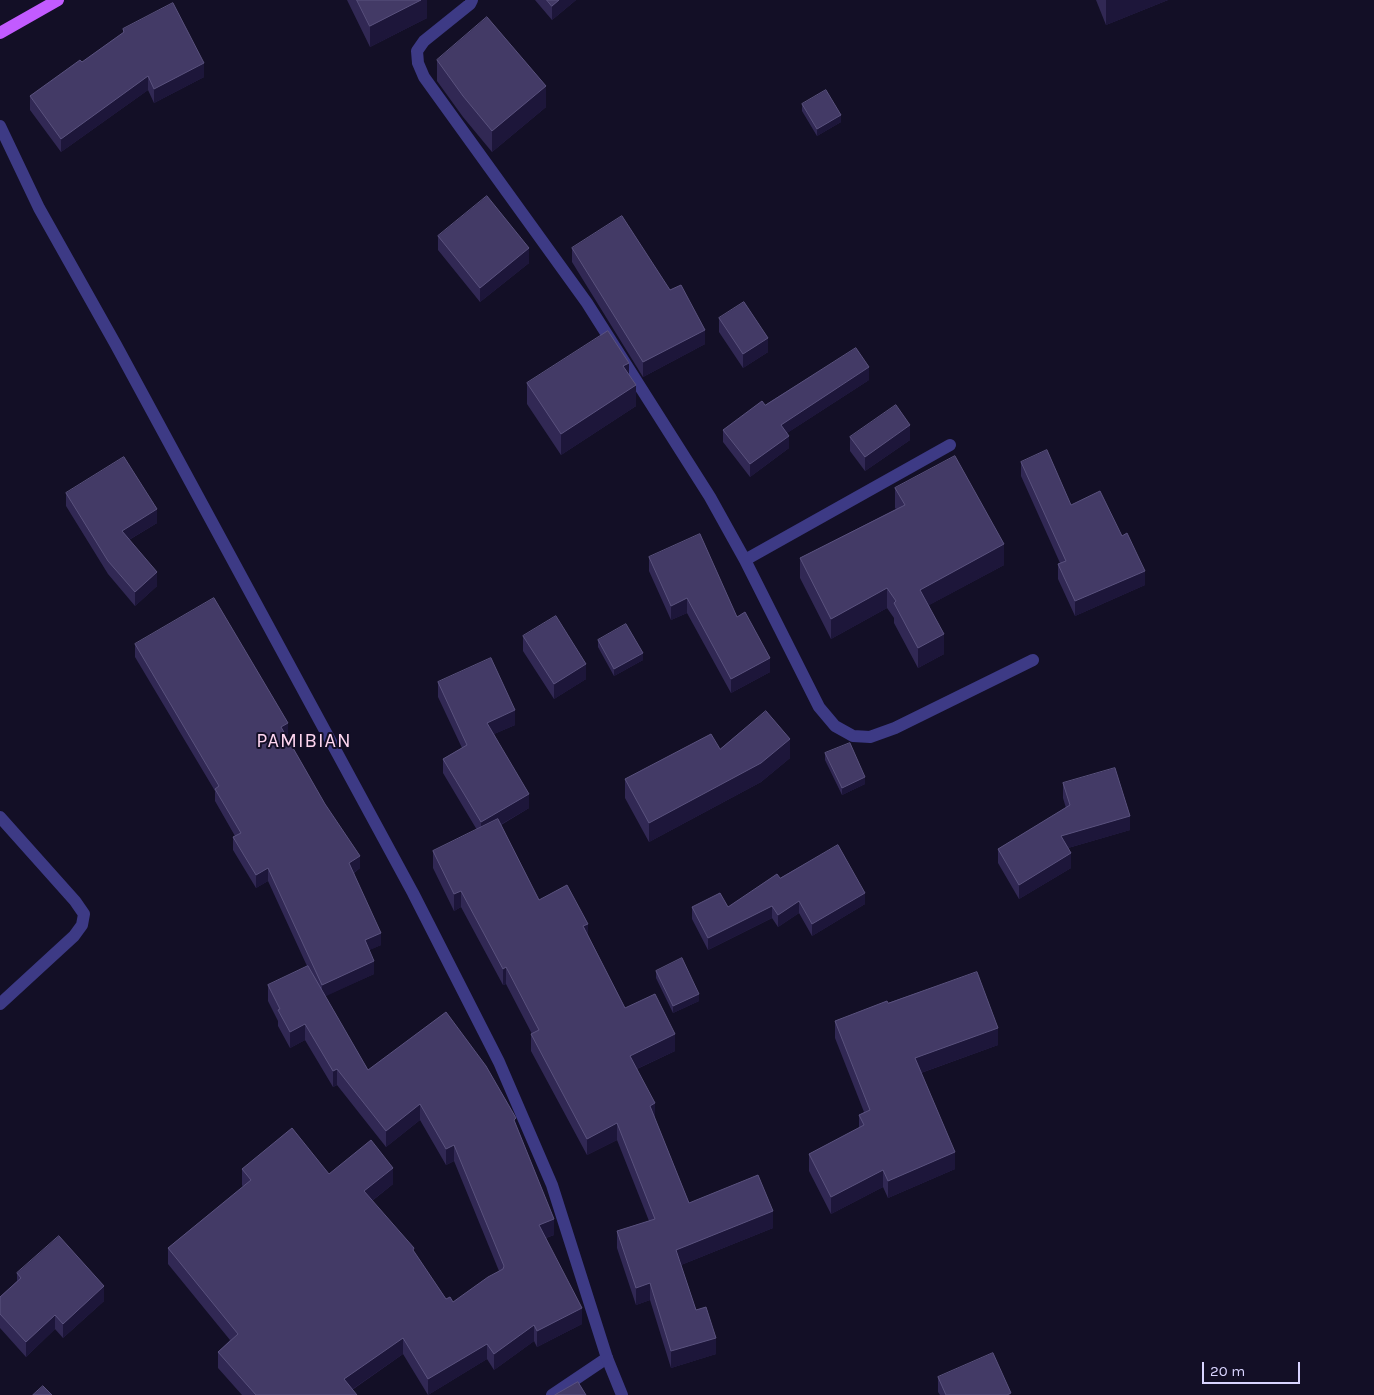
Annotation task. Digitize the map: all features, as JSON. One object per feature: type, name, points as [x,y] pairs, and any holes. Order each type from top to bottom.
[{"type":"main road","points":[[0,33],[58,0]]},
{"type":"street","points":[[472,0],[470,4],[424,41],[417,51],[418,63],[424,77],[587,303],[710,497],[745,560],[819,707],[835,726],[853,736],[870,737],[895,728],[1032,660]]},
{"type":"street","points":[[0,126],[39,208],[116,345],[413,893],[498,1062],[552,1185],[607,1358],[622,1395]]},
{"type":"street","points":[[745,560],[950,445]]},
{"type":"street","points":[[0,817],[75,901],[84,914],[82,925],[74,936],[0,1004]]},
{"type":"street","points":[[552,1395],[607,1358]]},
{"type":"building","points":[[357,0],[421,0],[370,26]]},
{"type":"building","points":[[547,0],[559,0],[552,6]]},
{"type":"building","points":[[173,3],[204,63],[154,89],[148,76],[61,139],[30,96],[80,60],[82,62],[124,32],[123,29]]},
{"type":"building","points":[[487,17],[546,86],[492,131],[437,60]]},
{"type":"building","points":[[826,90],[841,115],[817,129],[802,104]]},
{"type":"building","points":[[487,196],[529,248],[480,288],[438,236]]},
{"type":"building","points":[[622,216],[670,290],[681,285],[705,330],[643,362],[572,248]]},
{"type":"building","points":[[744,302],[768,338],[743,354],[719,318]]},
{"type":"building","points":[[608,331],[629,363],[623,366],[636,385],[561,434],[527,383]]},
{"type":"building","points":[[856,348],[869,367],[781,425],[789,436],[750,464],[723,430],[762,401],[765,405]]},
{"type":"building","points":[[896,405],[910,425],[865,457],[850,437]]},
{"type":"building","points":[[1047,450],[1071,505],[1100,491],[1122,536],[1127,533],[1145,571],[1075,601],[1058,564],[1066,561],[1021,462]]},
{"type":"building","points":[[955,456],[1004,544],[920,590],[944,634],[918,648],[894,603],[896,601],[887,588],[831,619],[800,558],[905,505],[895,488]]},
{"type":"building","points":[[124,457],[157,509],[122,531],[157,572],[135,592],[108,561],[66,493]]},
{"type":"building","points":[[700,534],[737,617],[745,612],[770,658],[731,679],[687,598],[671,606],[649,557]]},
{"type":"building","points":[[214,598],[288,723],[281,727],[325,804],[360,856],[349,863],[381,933],[365,940],[374,961],[322,985],[268,868],[256,875],[233,837],[241,833],[215,789],[219,786],[135,644]]},
{"type":"building","points":[[556,616],[586,664],[554,684],[523,636]]},
{"type":"building","points":[[626,624],[643,653],[614,669],[598,640]]},
{"type":"building","points":[[491,658],[515,710],[487,723],[529,794],[481,822],[443,759],[467,745],[438,682]]},
{"type":"building","points":[[766,711],[790,739],[761,763],[649,823],[625,779],[711,734],[720,749]]},
{"type":"building","points":[[850,743],[865,777],[842,788],[825,753]]},
{"type":"building","points":[[1115,768],[1130,816],[1061,836],[1071,853],[1019,885],[998,849],[1070,805],[1063,783]]},
{"type":"building","points":[[498,819],[539,900],[567,885],[588,924],[583,926],[625,1008],[655,994],[675,1034],[630,1056],[655,1103],[650,1106],[689,1203],[758,1175],[773,1211],[676,1250],[696,1310],[706,1307],[716,1338],[671,1351],[650,1283],[636,1288],[617,1231],[655,1219],[617,1123],[587,1139],[531,1034],[539,1030],[506,967],[503,969],[461,891],[454,894],[433,851]]},
{"type":"building","points":[[838,845],[865,893],[812,924],[799,901],[778,915],[772,906],[708,938],[692,907],[720,893],[728,907],[777,874],[780,878]]},
{"type":"building","points":[[682,958],[699,994],[673,1006],[656,971]]},
{"type":"building","points":[[308,966],[368,1070],[446,1012],[486,1066],[516,1118],[514,1120],[554,1219],[539,1225],[582,1308],[537,1331],[534,1325],[494,1354],[487,1344],[428,1379],[403,1338],[344,1379],[357,1395],[256,1395],[218,1352],[238,1334],[168,1248],[251,1180],[242,1169],[292,1128],[329,1174],[371,1140],[393,1168],[364,1191],[414,1248],[413,1250],[446,1299],[450,1297],[453,1302],[488,1277],[503,1269],[504,1266],[454,1145],[446,1149],[420,1104],[386,1131],[337,1069],[333,1071],[305,1024],[290,1032],[278,1010],[280,1009],[268,985]]},
{"type":"building","points":[[977,972],[998,1028],[915,1058],[955,1152],[888,1181],[883,1170],[831,1197],[809,1154],[864,1125],[859,1115],[870,1110],[835,1021],[887,1001],[888,1003]]},
{"type":"building","points":[[59,1236],[104,1286],[63,1324],[55,1315],[26,1342],[0,1314],[0,1297],[21,1278],[17,1273]]},
{"type":"building","points":[[993,1353],[1011,1393],[1007,1395],[946,1395],[938,1377]]},
{"type":"building","points":[[578,1382],[586,1395],[555,1395]]},
{"type":"building","points":[[43,1386],[52,1395],[33,1395]]},
{"type":"district","name":"PAMIBIAN","points":[[304,741]]}]
